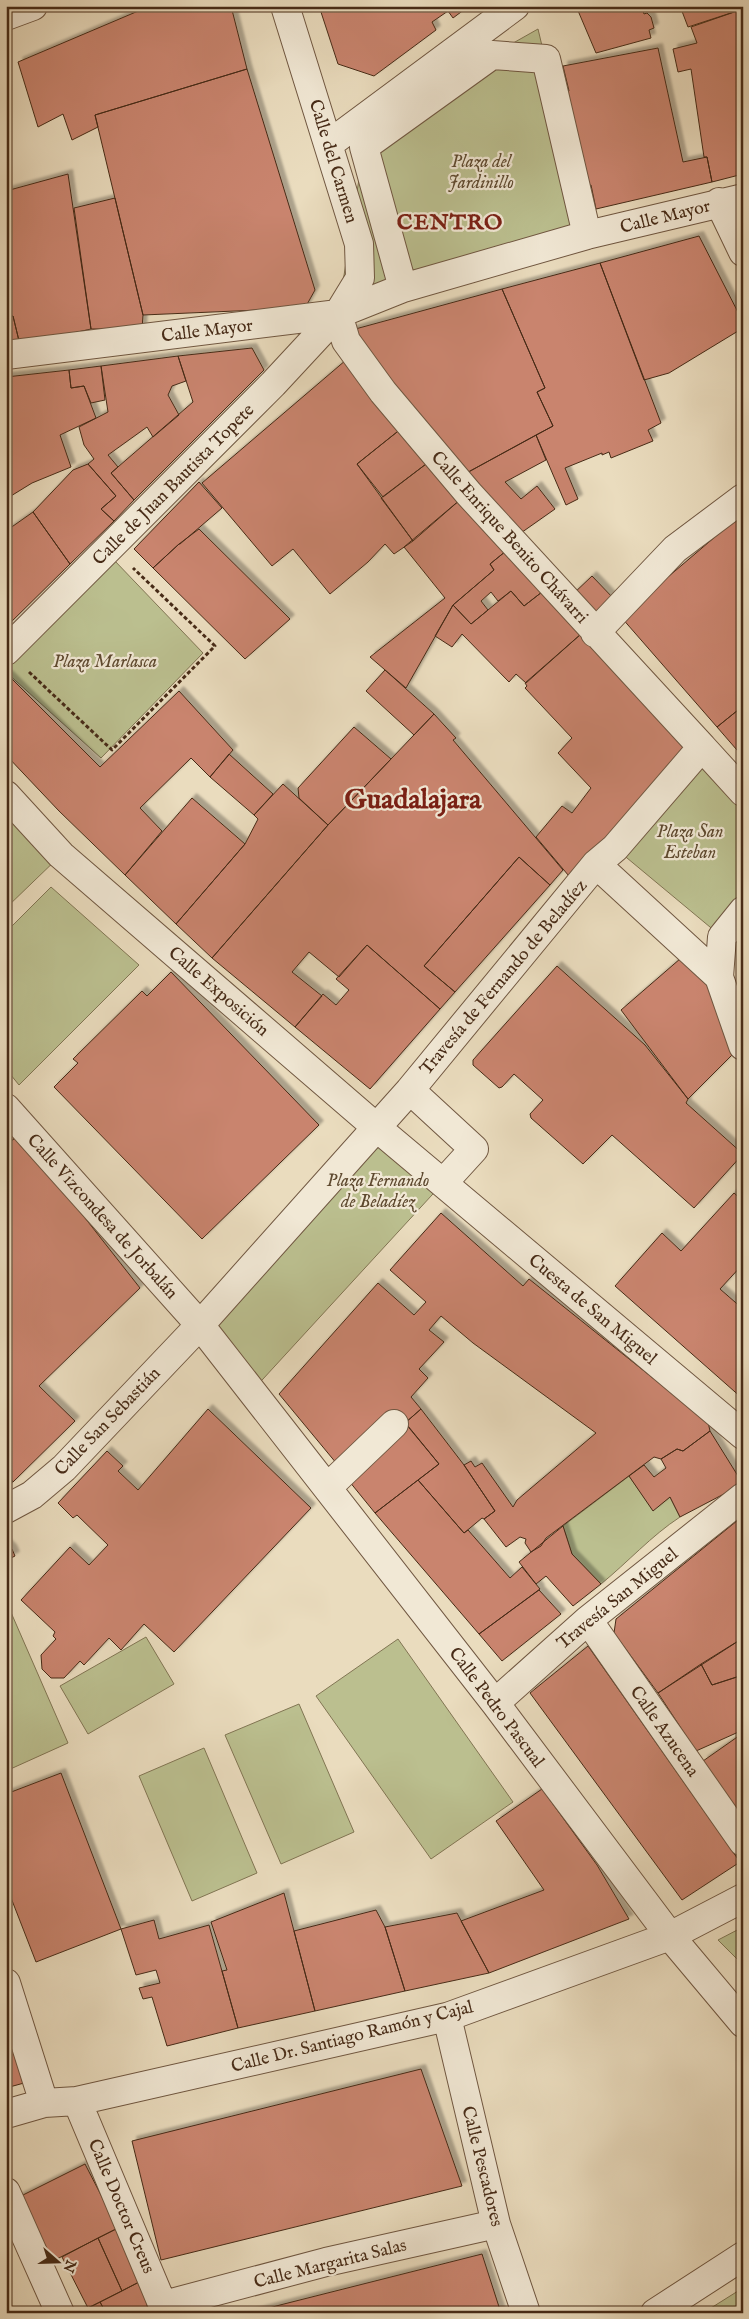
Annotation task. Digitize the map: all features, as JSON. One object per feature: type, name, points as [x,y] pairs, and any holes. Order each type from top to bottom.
[{"type":"street","points":[[6,16],[33,6]]},
{"type":"street","name":"Calle del Carmen","points":[[285,6],[359,244],[360,278],[338,314]]},
{"type":"street","points":[[329,144],[516,6]]},
{"type":"street","points":[[492,55],[546,58],[587,235],[403,288],[364,147],[492,55]]},
{"type":"street","points":[[731,200],[743,252]]},
{"type":"street","name":"Calle Mayor","points":[[587,235],[731,200]]},
{"type":"street","name":"Calle Mayor","points":[[6,355],[338,314],[403,288]]},
{"type":"street","name":"Calle de Juan Bautista Topete","points":[[6,651],[273,384],[338,314]]},
{"type":"street","name":"Calle Enrique Benito Chávarri","points":[[338,314],[346,341],[383,392],[468,494],[702,748]]},
{"type":"street","points":[[595,633],[675,549],[743,498]]},
{"type":"street","points":[[719,977],[596,864],[615,848],[702,748],[743,792]]},
{"type":"street","name":"Calle Exposición","points":[[6,795],[61,855],[376,1126]]},
{"type":"street","name":"Travesía de Fernando de Beladíez","points":[[410,1090],[596,864]]},
{"type":"street","points":[[743,910],[722,936],[719,977],[743,1046]]},
{"type":"street","points":[[200,1325],[376,1126],[410,1090],[474,1149],[443,1183],[376,1126]]},
{"type":"street","name":"Calle Vizcondesa de Jorbalán","points":[[6,1108],[200,1325]]},
{"type":"street","name":"Cuesta de San Miguel","points":[[443,1183],[743,1435]]},
{"type":"street","name":"Calle Pedro Pascual","points":[[200,1325],[495,1703],[670,1936],[743,2023]]},
{"type":"street","name":"Calle San Sebastián","points":[[6,1509],[32,1495],[64,1468],[200,1325]]},
{"type":"street","points":[[328,1487],[394,1424]]},
{"type":"street","name":"Travesía San Miguel","points":[[495,1703],[588,1620],[743,1497]]},
{"type":"street","name":"Calle Azucena","points":[[588,1620],[743,1842]]},
{"type":"street","name":"Calle Dr. Santiago Ramón y Cajal","points":[[6,2114],[44,2103],[77,2101],[447,2016],[670,1936],[743,1898]]},
{"type":"street","points":[[6,1983],[44,2103]]},
{"type":"street","name":"Calle Pescadores","points":[[447,2016],[496,2224],[526,2313]]},
{"type":"street","name":"Calle Doctor Creus","points":[[77,2101],[165,2309]]},
{"type":"street","points":[[6,2192],[60,2313]]},
{"type":"street","name":"Calle Margarita Salas","points":[[165,2309],[326,2262],[496,2224]]},
{"type":"street","points":[[655,2313],[743,2256]]},
{"type":"path","points":[[6,651],[112,750],[215,646],[111,546]]},
{"type":"green space","name":"Plaza del Jardinillo","points":[[538,29],[587,235],[338,314],[364,147],[492,55]]},
{"type":"green space","name":"Plaza Marlasca","points":[[114,560],[203,653],[101,758],[6,672],[6,669]]},
{"type":"green space","name":"Plaza San Esteban","points":[[702,747],[743,792],[743,911],[722,937],[615,848]]},
{"type":"green space","points":[[6,795],[61,855],[6,908]]},
{"type":"green space","points":[[51,887],[139,965],[19,1085],[6,1069],[6,932]]},
{"type":"green space","name":"Plaza Fernando de Beladíez","points":[[376,1127],[443,1183],[252,1391],[200,1325]]},
{"type":"green space","points":[[629,1476],[653,1510],[670,1497],[680,1517],[659,1532],[601,1584],[572,1554],[563,1526]]},
{"type":"green space","points":[[6,1601],[68,1743],[6,1771]]},
{"type":"green space","points":[[146,1637],[174,1684],[88,1734],[60,1686]]},
{"type":"green space","points":[[398,1639],[513,1802],[431,1859],[316,1696]]},
{"type":"green space","points":[[299,1704],[354,1832],[281,1864],[225,1735]]},
{"type":"green space","points":[[204,1748],[257,1873],[192,1901],[139,1776]]},
{"type":"green space","points":[[743,1927],[743,1965],[718,1940]]},
{"type":"green space","points":[[743,2288],[743,2313],[703,2313],[738,2291]]},
{"type":"building","points":[[150,6],[231,6],[247,69],[95,115],[98,127],[72,140],[63,114],[38,127],[18,62]]},
{"type":"building","points":[[319,6],[469,6],[453,18],[448,11],[432,22],[436,30],[374,76],[338,64]]},
{"type":"building","points":[[576,6],[649,6],[643,11],[644,14],[647,13],[651,17],[654,28],[649,30],[651,38],[596,53]]},
{"type":"building","points":[[680,6],[743,6],[743,9],[688,27]]},
{"type":"building","points":[[743,9],[743,174],[712,182],[707,157],[704,157],[691,69],[678,72],[673,49],[697,43],[691,27]]},
{"type":"building","points":[[658,48],[683,162],[707,157],[712,182],[596,209],[591,185],[587,186],[564,91],[569,91],[563,66]]},
{"type":"building","points":[[247,69],[315,290],[305,308],[143,315],[95,115]]},
{"type":"building","points":[[68,174],[91,329],[20,345],[13,316],[6,318],[6,191]]},
{"type":"building","points":[[115,198],[143,315],[142,329],[91,329],[74,208]]},
{"type":"building","points":[[699,236],[743,322],[743,328],[669,373],[644,380],[600,263]]},
{"type":"building","points":[[600,263],[661,423],[648,430],[653,441],[611,458],[609,452],[602,455],[602,453],[565,468],[578,499],[566,505],[536,435],[553,426],[537,392],[545,388],[502,289]]},
{"type":"building","points":[[502,289],[545,388],[537,392],[553,426],[461,476],[348,331]]},
{"type":"building","points":[[13,316],[20,345],[6,347],[6,318]]},
{"type":"building","points":[[252,348],[264,370],[134,500],[111,473],[193,402],[178,356]]},
{"type":"building","points":[[178,356],[186,381],[172,386],[168,395],[179,415],[153,437],[147,427],[108,455],[118,467],[111,473],[134,500],[114,521],[101,509],[116,496],[88,464],[94,459],[84,445],[79,427],[108,412],[101,366]]},
{"type":"building","points":[[346,360],[402,428],[357,464],[413,541],[394,554],[385,544],[368,562],[330,594],[293,549],[272,566],[202,483]]},
{"type":"building","points":[[101,366],[105,400],[91,403],[84,386],[71,388],[69,370]]},
{"type":"building","points":[[69,370],[71,388],[84,386],[96,418],[60,435],[71,467],[32,483],[6,499],[6,377]]},
{"type":"building","points":[[402,428],[430,461],[383,497],[357,464]]},
{"type":"building","points":[[536,435],[546,460],[505,482],[521,499],[537,486],[555,509],[518,535],[461,476]]},
{"type":"building","points":[[430,461],[461,499],[413,541],[381,498]]},
{"type":"building","points":[[88,464],[116,496],[101,509],[114,521],[70,564],[33,512],[73,470]]},
{"type":"building","points":[[199,482],[222,508],[153,568],[134,549]]},
{"type":"building","points":[[461,499],[506,551],[490,564],[494,570],[453,605],[406,688],[370,657],[445,598],[404,547]]},
{"type":"building","points":[[33,512],[70,564],[6,627],[6,531]]},
{"type":"building","points":[[743,513],[743,706],[717,727],[621,617]]},
{"type":"building","points":[[199,529],[290,619],[245,659],[153,568]]},
{"type":"building","points":[[506,551],[542,592],[524,606],[511,591],[498,601],[491,592],[481,601],[488,610],[471,624],[453,605],[494,570],[490,564]]},
{"type":"building","points":[[592,576],[615,600],[595,621],[572,595]]},
{"type":"building","points":[[511,591],[524,606],[542,592],[581,634],[526,683],[516,674],[509,682],[462,634],[452,647],[435,636],[453,605],[471,624]]},
{"type":"building","points":[[581,634],[689,740],[574,882],[536,837],[562,806],[572,813],[591,788],[558,753],[572,738],[525,688],[527,686],[525,683]]},
{"type":"building","points":[[385,670],[434,714],[414,735],[366,691]]},
{"type":"building","points":[[8,675],[100,767],[179,691],[233,750],[210,777],[191,758],[140,808],[162,831],[125,875],[59,811],[6,755],[6,677]]},
{"type":"building","points":[[743,706],[743,757],[717,727]]},
{"type":"building","points":[[434,714],[456,738],[453,740],[563,870],[550,885],[519,857],[424,966],[455,992],[440,1009],[367,945],[339,977],[309,952],[292,972],[322,996],[295,1027],[212,958],[328,825]]},
{"type":"building","points":[[354,727],[391,759],[328,825],[299,798],[298,788]]},
{"type":"building","points":[[229,754],[273,794],[254,815],[210,777]]},
{"type":"building","points":[[283,784],[328,825],[212,958],[176,924],[245,844],[258,819],[254,815]]},
{"type":"building","points":[[192,798],[245,844],[176,924],[125,875]]},
{"type":"building","points":[[519,857],[550,885],[455,992],[424,966]]},
{"type":"building","points":[[367,945],[440,1009],[370,1089],[295,1027],[323,994],[336,1005],[349,990],[336,979]]},
{"type":"building","points":[[688,952],[710,978],[735,1052],[688,1099],[621,1010]]},
{"type":"building","points":[[557,966],[645,1045],[688,1099],[686,1103],[743,1154],[694,1208],[612,1135],[583,1164],[531,1118],[530,1114],[543,1100],[514,1074],[499,1088],[473,1065],[473,1060]]},
{"type":"building","points":[[171,972],[319,1125],[202,1239],[54,1087],[78,1063],[73,1059],[142,991],[147,996]]},
{"type":"building","points":[[6,1119],[19,1134],[6,1146]]},
{"type":"building","points":[[19,1134],[140,1288],[39,1386],[75,1421],[13,1482],[6,1471],[6,1146]]},
{"type":"building","points":[[734,1193],[743,1201],[743,1264],[720,1289],[743,1309],[743,1399],[615,1286],[662,1233],[681,1251]]},
{"type":"building","points":[[441,1213],[523,1286],[529,1279],[708,1422],[710,1431],[683,1451],[677,1449],[661,1459],[654,1457],[546,1538],[541,1546],[531,1552],[525,1543],[526,1539],[520,1537],[506,1547],[484,1519],[495,1511],[464,1465],[471,1461],[475,1467],[482,1463],[513,1507],[517,1500],[596,1433],[473,1343],[441,1316],[429,1330],[444,1342],[419,1369],[428,1378],[411,1397],[421,1409],[405,1423],[337,1464],[279,1394],[378,1283],[414,1315],[426,1302],[390,1270]]},
{"type":"building","points":[[208,1409],[311,1508],[174,1652],[144,1624],[121,1650],[109,1638],[84,1665],[80,1661],[64,1678],[51,1678],[42,1669],[41,1655],[56,1639],[53,1636],[55,1632],[21,1600],[70,1547],[89,1565],[108,1545],[77,1515],[73,1518],[58,1503],[107,1451],[123,1466],[118,1471],[138,1490]]},
{"type":"building","points":[[421,1409],[464,1465],[495,1511],[484,1519],[482,1518],[464,1533],[418,1480],[439,1464],[405,1423]]},
{"type":"building","points":[[408,1426],[439,1464],[375,1513],[349,1481]]},
{"type":"building","points":[[710,1431],[743,1484],[680,1517],[670,1497],[653,1511],[629,1476],[644,1465],[654,1477],[666,1468],[661,1459],[677,1449],[683,1451]]},
{"type":"building","points":[[6,1471],[13,1482],[6,1486]]},
{"type":"building","points":[[418,1480],[464,1533],[468,1530],[510,1578],[522,1567],[540,1589],[479,1634],[375,1513]]},
{"type":"building","points":[[743,1516],[743,1638],[658,1693],[614,1633],[616,1619]]},
{"type":"building","points":[[563,1526],[572,1554],[601,1584],[573,1606],[546,1576],[536,1584],[519,1562]]},
{"type":"building","points":[[6,1543],[12,1549],[15,1556],[7,1560]]},
{"type":"building","points":[[539,1590],[561,1614],[502,1661],[479,1634]]},
{"type":"building","points":[[743,1638],[743,1675],[712,1685],[701,1664]]},
{"type":"building","points":[[588,1646],[740,1862],[682,1900],[530,1693]]},
{"type":"building","points":[[701,1664],[712,1685],[743,1675],[743,1730],[696,1751],[658,1693]]},
{"type":"building","points":[[743,1733],[743,1824],[703,1761]]},
{"type":"building","points":[[61,1773],[121,1929],[36,1962],[6,1885],[6,1794]]},
{"type":"building","points":[[542,1789],[597,1865],[629,1919],[489,1973],[461,1921],[544,1890],[496,1821]]},
{"type":"building","points":[[284,1893],[315,2011],[238,2028],[222,1971],[227,1970],[211,1922]]},
{"type":"building","points":[[376,1910],[385,1927],[405,1991],[315,2011],[294,1931]]},
{"type":"building","points":[[457,1913],[489,1973],[405,1991],[385,1927]]},
{"type":"building","points":[[154,1920],[159,1939],[209,1925],[238,2028],[167,2046],[152,1997],[143,1999],[139,1988],[160,1983],[156,1970],[136,1975],[121,1929]]},
{"type":"building","points":[[12,2037],[24,2083],[6,2088],[6,2038]]},
{"type":"building","points":[[421,2069],[462,2186],[161,2260],[132,2141]]},
{"type":"building","points":[[85,2164],[118,2228],[47,2264],[13,2200]]},
{"type":"building","points":[[118,2228],[141,2281],[122,2291],[98,2238]]},
{"type":"building","points":[[98,2238],[122,2291],[88,2308],[62,2257]]},
{"type":"building","points":[[482,2254],[501,2313],[251,2313],[280,2305]]},
{"type":"building","points":[[141,2281],[149,2313],[123,2313],[121,2309],[106,2313],[100,2302]]},
{"type":"building","points":[[100,2302],[106,2313],[79,2313],[88,2308]]},
{"type":"district","name":"CENTRO","points":[[450,221]]},
{"type":"district","name":"Guadalajara","points":[[413,798]]}]
